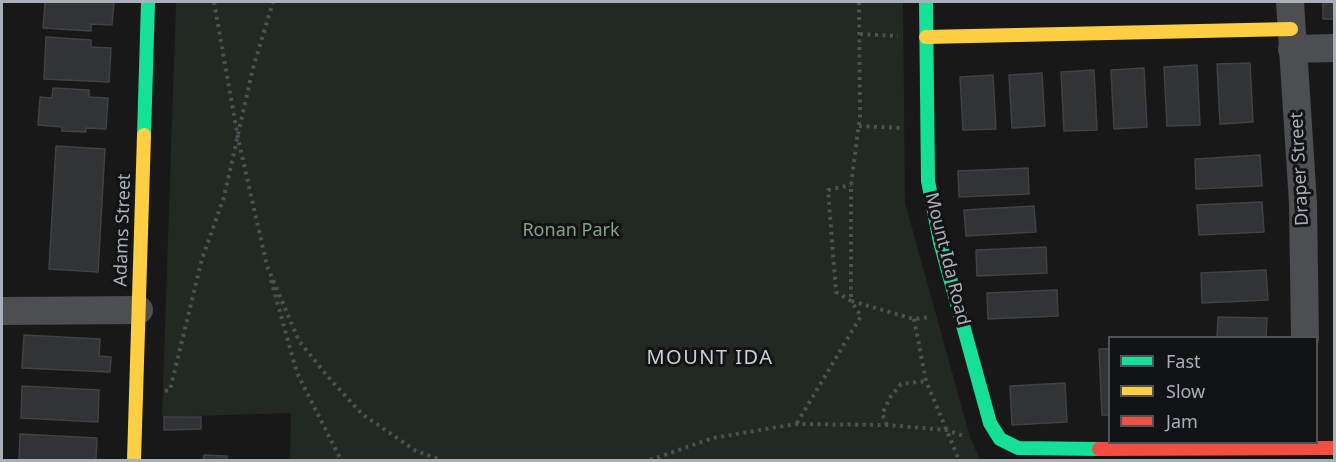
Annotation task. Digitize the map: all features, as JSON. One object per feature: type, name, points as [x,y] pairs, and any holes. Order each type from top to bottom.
[{"type":"street","name":"Adams Street","points":[[134,460],[148,2]]},
{"type":"street","name":"Mount Ida Road","points":[[926,2],[928,181],[940,242],[990,423],[1000,439],[1018,448],[1057,455],[1306,451],[1335,448]]},
{"type":"street","points":[[926,37],[1291,26],[1335,48]]},
{"type":"street","name":"Draper Street","points":[[1291,26],[1302,177],[1305,336]]},
{"type":"street","points":[[2,311],[139,310]]},
{"type":"path","points":[[214,2],[238,138],[267,266],[297,373],[341,460]]},
{"type":"path","points":[[136,395],[170,390],[202,259],[224,197],[253,68],[273,2]]},
{"type":"path","points":[[796,424],[861,316],[851,301],[851,185],[859,126],[860,2]]},
{"type":"path","points":[[860,34],[926,37]]},
{"type":"path","points":[[859,126],[927,130]]},
{"type":"path","points":[[851,185],[828,190],[836,292],[851,301],[915,319],[927,381],[959,460]]},
{"type":"path","points":[[267,266],[299,341],[329,378],[362,414],[416,451],[441,460]]},
{"type":"path","points":[[887,425],[882,414],[891,396],[901,384],[927,381]]},
{"type":"path","points":[[650,460],[712,438],[796,424],[887,425],[946,430]]},
{"type":"green space","name":"Ronan Park","points":[[176,2],[903,2],[905,203],[970,437],[980,460],[290,460],[291,413],[162,417]]},
{"type":"building","points":[[45,2],[114,2],[112,25],[91,24],[91,31],[43,28]]},
{"type":"building","points":[[1323,2],[1334,2],[1334,19],[1323,19]]},
{"type":"building","points":[[46,37],[91,40],[91,47],[111,48],[109,82],[44,79]]},
{"type":"building","points":[[1250,63],[1253,122],[1220,124],[1217,64]]},
{"type":"building","points":[[1197,65],[1200,125],[1167,126],[1164,67]]},
{"type":"building","points":[[1144,68],[1147,127],[1114,129],[1111,70]]},
{"type":"building","points":[[1094,70],[1097,130],[1064,131],[1061,72]]},
{"type":"building","points":[[1042,73],[1045,126],[1012,128],[1009,75]]},
{"type":"building","points":[[993,75],[996,129],[963,130],[960,77]]},
{"type":"building","points":[[53,88],[89,90],[89,97],[108,98],[106,129],[86,128],[86,132],[62,131],[62,127],[38,125],[40,97],[52,98]]},
{"type":"building","points":[[56,146],[105,149],[98,272],[49,269]]},
{"type":"building","points":[[1260,155],[1262,186],[1196,189],[1195,159]]},
{"type":"building","points":[[1028,168],[1029,194],[959,197],[958,171]]},
{"type":"building","points":[[1262,202],[1264,232],[1199,235],[1197,205]]},
{"type":"building","points":[[1034,206],[1036,232],[966,236],[964,210]]},
{"type":"building","points":[[1046,247],[1047,273],[977,276],[976,250]]},
{"type":"building","points":[[1266,270],[1268,300],[1202,303],[1201,273]]},
{"type":"building","points":[[1057,290],[1058,316],[988,319],[987,293]]},
{"type":"building","points":[[1218,317],[1267,318],[1266,336],[1217,336]]},
{"type":"building","points":[[24,335],[100,339],[99,356],[111,357],[110,372],[22,368]]},
{"type":"building","points":[[1099,349],[1108,349],[1108,415],[1102,415]]},
{"type":"building","points":[[1065,383],[1067,422],[1012,425],[1010,386]]},
{"type":"building","points":[[22,386],[99,390],[98,422],[21,418]]},
{"type":"building","points":[[164,417],[201,417],[201,429],[164,430]]},
{"type":"building","points":[[20,434],[97,438],[96,460],[19,460]]},
{"type":"building","points":[[204,455],[227,456],[227,460],[203,460]]},
{"type":"traffic: fast","points":[[144,135],[148,2]]},
{"type":"traffic: fast","points":[[926,2],[928,181],[940,242],[990,423],[1000,439],[1018,448],[1099,449]]},
{"type":"traffic: slow","points":[[926,37],[1291,29]]},
{"type":"traffic: slow","points":[[134,460],[144,135]]},
{"type":"traffic: jam","points":[[1099,449],[1334,448]]},
{"type":"district","name":"MOUNT IDA","points":[[710,358]]}]
